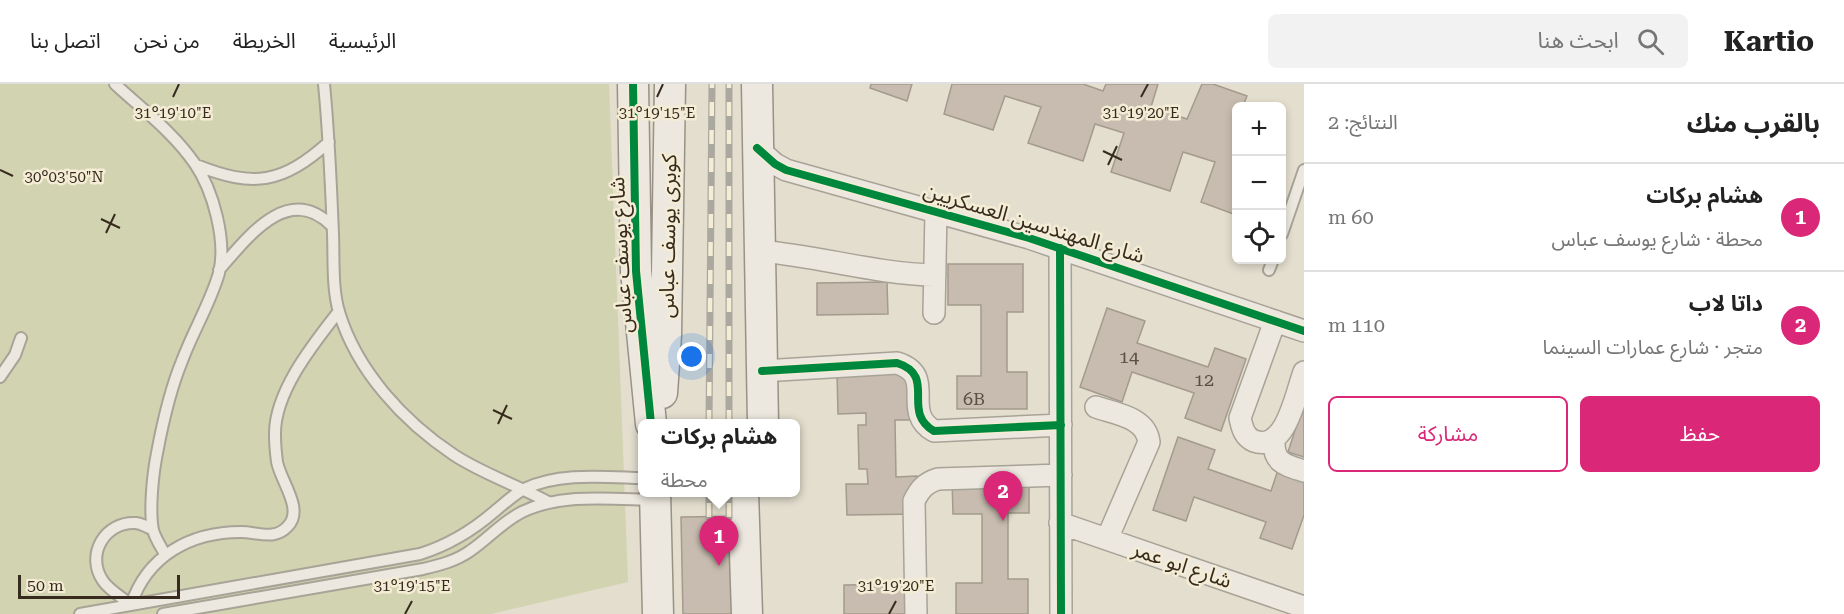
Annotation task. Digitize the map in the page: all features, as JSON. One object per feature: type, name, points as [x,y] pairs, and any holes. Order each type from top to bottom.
[{"type":"main road","name":"شارع يوسف عباس","points":[[633,84],[636,271],[651,419]]},
{"type":"main road","name":"كوبرى يوسف عباس","points":[[659,419],[666,335],[670,84]]},
{"type":"main road","points":[[739,84],[742,419]]},
{"type":"main road","points":[[757,84],[763,419]]},
{"type":"main road","points":[[651,497],[658,614]]},
{"type":"main road","points":[[745,497],[747,614]]},
{"type":"street","name":"شارع المهندسين العسكريين","points":[[757,148],[775,164],[786,170],[1060,248],[1304,331]]},
{"type":"street","points":[[934,313],[936,211]]},
{"type":"street","points":[[1060,248],[1061,614]]},
{"type":"street","points":[[760,251],[791,254],[902,274],[935,275]]},
{"type":"street","points":[[1275,321],[1240,417],[1242,430],[1250,439],[1262,443],[1274,440],[1282,431],[1304,372]]},
{"type":"street","points":[[762,371],[897,363],[908,366],[915,374],[918,384],[920,419],[926,427],[934,431],[1061,424]]},
{"type":"street","points":[[1096,407],[1143,425],[1148,433],[1149,442],[1107,539]]},
{"type":"street","points":[[1274,440],[1274,451],[1279,460],[1304,471]]},
{"type":"street","points":[[915,614],[914,501],[927,482],[938,479],[1061,475]]},
{"type":"street","name":"شارع ابو عمر","points":[[1060,523],[1304,607]]},
{"type":"lane","points":[[115,84],[165,130],[196,165],[212,198],[220,233],[219,270],[200,322],[182,359],[163,421],[155,465],[152,499],[153,530],[165,554]]},
{"type":"lane","points":[[324,84],[335,277],[339,310],[354,345],[373,378],[397,408],[425,434],[456,456],[548,502]]},
{"type":"lane","points":[[196,165],[224,176],[253,180],[272,177],[282,175],[308,161],[329,142]]},
{"type":"lane","points":[[1286,220],[1304,170]]},
{"type":"lane","points":[[219,270],[266,220],[283,211],[302,209],[321,214],[332,226]]},
{"type":"lane","points":[[131,605],[144,577],[165,554],[214,534],[241,532],[269,535],[280,533],[289,525],[294,515],[294,503],[287,493],[277,463],[275,432],[281,401],[316,340],[339,310]]},
{"type":"lane","points":[[0,377],[15,355],[21,338]]},
{"type":"lane","points":[[80,614],[420,554],[460,538],[510,498],[542,482],[560,478],[638,488]]},
{"type":"lane","points":[[163,614],[447,563],[469,552],[504,523],[522,512],[548,502],[610,499],[638,493]]},
{"type":"lane","points":[[131,605],[103,582],[96,567],[96,549],[105,534],[120,525],[137,523],[153,530]]},
{"type":"green space","points":[[0,84],[609,84],[628,582],[491,614],[0,614]]},
{"type":"building","points":[[871,84],[912,84],[907,101],[870,88]]},
{"type":"building","points":[[952,84],[1083,84],[1103,91],[1106,84],[1158,84],[1151,107],[1187,119],[1202,84],[1213,84],[1247,96],[1245,102],[1232,102],[1232,214],[1201,202],[1215,162],[1183,152],[1170,191],[1111,172],[1124,133],[1095,124],[1083,161],[1028,143],[1041,107],[1005,96],[993,130],[944,114]]},
{"type":"building","points":[[948,264],[1023,264],[1023,312],[1007,312],[1007,372],[1027,372],[1027,409],[957,409],[957,376],[981,376],[981,305],[948,305]]},
{"type":"building","points":[[887,282],[888,314],[817,315],[817,283]]},
{"type":"building","points":[[1107,308],[1145,321],[1137,343],[1208,367],[1215,348],[1246,359],[1221,431],[1185,418],[1194,393],[1132,372],[1122,402],[1080,387]]},
{"type":"building","points":[[917,371],[918,420],[895,420],[896,477],[917,476],[918,514],[847,515],[846,484],[868,484],[867,469],[859,469],[858,425],[866,425],[866,413],[838,414],[837,372]]},
{"type":"building","points":[[1304,403],[1304,457],[1288,452]]},
{"type":"building","points":[[1178,437],[1215,450],[1208,469],[1271,491],[1278,470],[1304,479],[1304,515],[1292,549],[1260,538],[1266,522],[1194,497],[1186,521],[1153,510]]},
{"type":"building","points":[[952,479],[1029,479],[1029,513],[1008,513],[1008,579],[1028,579],[1028,614],[956,614],[956,583],[982,583],[982,514],[953,514]]},
{"type":"building","points":[[755,516],[757,614],[683,614],[681,517]]},
{"type":"building","points":[[924,584],[924,614],[844,614],[844,585]]},
{"type":"railway","points":[[709,419],[712,84]]},
{"type":"railway","points":[[729,84],[729,419]]},
{"type":"railway","points":[[709,497],[709,517]]},
{"type":"railway","points":[[729,497],[729,517]]},
{"type":"cycle path","points":[[633,84],[636,271],[651,419]]},
{"type":"cycle path","points":[[757,148],[775,164],[786,170],[1029,238],[1304,331]]},
{"type":"cycle path","points":[[1060,248],[1061,614]]},
{"type":"cycle path","points":[[762,371],[897,363],[909,369],[915,376],[918,385],[920,414],[924,423],[934,431],[1061,425]]},
{"type":"place","name":"داتا لاب","points":[[1003,521]]},
{"type":"place","name":"هشام بركات","points":[[719,566]]}]
